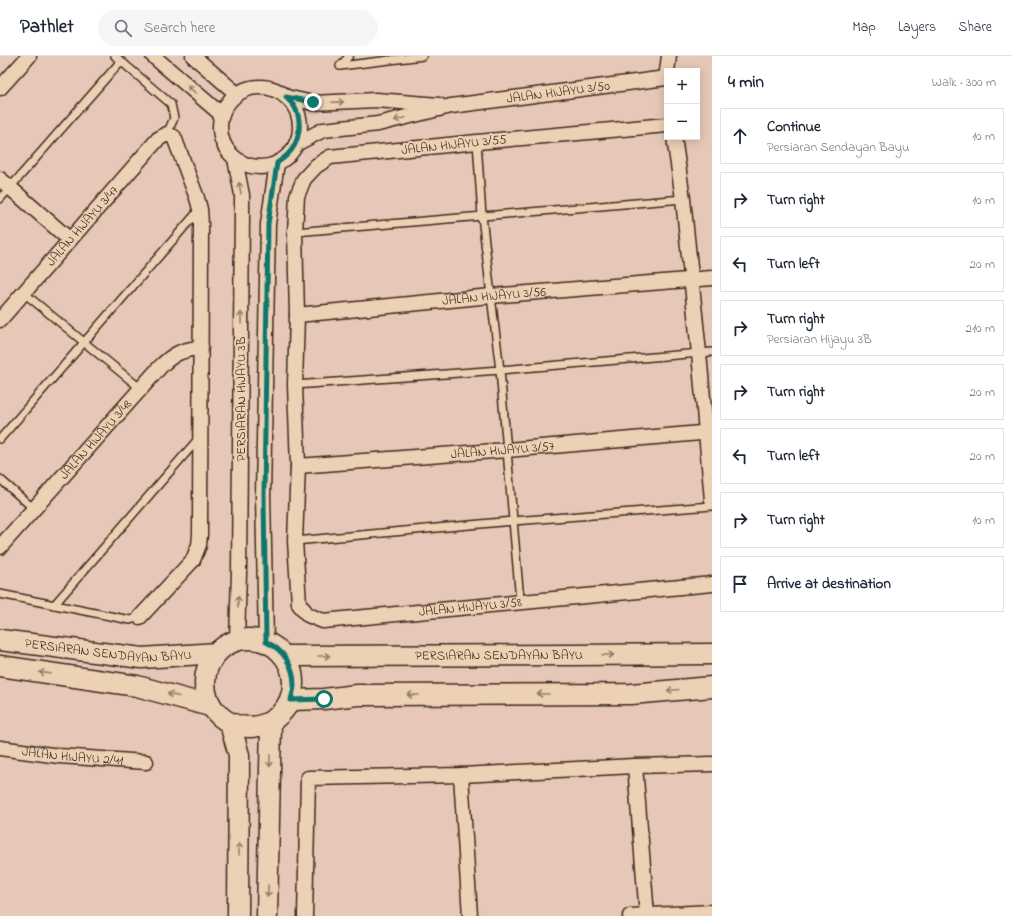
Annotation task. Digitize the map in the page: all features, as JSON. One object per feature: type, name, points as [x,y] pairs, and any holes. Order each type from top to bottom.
[{"type":"street","points":[[0,88],[29,56]]},
{"type":"street","points":[[153,56],[222,115]]},
{"type":"street","points":[[192,56],[237,94]]},
{"type":"street","points":[[668,68],[669,56]]},
{"type":"street","name":"JALAN HIJAYU 3/50","points":[[451,106],[664,77]]},
{"type":"street","points":[[262,87],[275,90],[286,97],[294,107],[299,119],[299,132],[296,144],[288,155],[277,163],[255,167],[245,164],[235,159],[227,150],[222,139],[220,127],[222,115],[228,104],[237,94],[249,89],[262,87]]},
{"type":"street","points":[[286,97],[313,102],[376,100],[451,106]]},
{"type":"street","points":[[296,144],[323,130],[378,124],[451,106]]},
{"type":"street","name":"JALAN HIJAYU 3/55","points":[[295,385],[297,315],[294,232],[297,196],[304,180],[316,166],[330,157],[664,125]]},
{"type":"street","points":[[140,617],[192,560],[199,545],[200,535],[200,209],[198,198],[174,138],[168,134]]},
{"type":"street","name":"JALAN HIJAYU 3/47","points":[[0,320],[158,139],[168,134]]},
{"type":"street","points":[[674,140],[683,199],[691,280],[706,352],[712,500]]},
{"type":"street","name":"PERSIARAN HIJAYU 3B","points":[[235,159],[242,195],[240,556],[237,641]]},
{"type":"street","name":"PERSIARAN HIJAYU 3B","points":[[266,642],[264,496],[268,224],[277,163]]},
{"type":"street","points":[[5,183],[70,240]]},
{"type":"street","name":"JALAN HIJAYU 3/56","points":[[297,315],[490,296],[712,278]]},
{"type":"street","name":"JALAN HIJAYU 3/48","points":[[0,547],[140,388],[168,359],[179,352],[201,347]]},
{"type":"street","name":"JALAN HIJAYU 3/58","points":[[295,385],[298,466],[295,541],[299,604],[308,615],[323,621],[712,584]]},
{"type":"street","name":"JALAN HIJAYU 3/57","points":[[298,466],[709,433]]},
{"type":"street","points":[[244,639],[260,639],[274,645],[285,656],[292,670],[294,685],[291,700],[283,713],[271,722],[257,727],[243,728],[230,724],[219,716],[210,706],[205,692],[205,678],[209,665],[217,653],[229,643],[237,641],[244,639]]},
{"type":"street","name":"PERSIARAN SENDAYAN BAYU","points":[[0,640],[142,658],[217,653]]},
{"type":"street","name":"PERSIARAN SENDAYAN BAYU","points":[[285,656],[712,654]]},
{"type":"street","name":"PERSIARAN SENDAYAN BAYU","points":[[0,666],[137,686],[210,706]]},
{"type":"street","points":[[291,700],[357,696],[631,694],[712,687]]},
{"type":"street","points":[[267,916],[271,722]]},
{"type":"street","points":[[230,724],[239,755],[238,916]]},
{"type":"street","name":"JALAN HIJAYU 2/41","points":[[0,748],[58,756],[146,762]]},
{"type":"street","points":[[306,916],[308,778],[461,775],[635,766],[712,764]]},
{"type":"street","points":[[635,766],[647,916]]},
{"type":"street","points":[[461,775],[470,916]]},
{"type":"street","points":[[630,916],[712,912]]},
{"type":"lane","points":[[115,56],[171,104],[174,118],[168,134]]},
{"type":"lane","points":[[349,56],[340,66],[422,56]]},
{"type":"lane","points":[[0,199],[5,183],[121,61]]},
{"type":"lane","points":[[477,142],[482,216],[490,296],[500,370],[520,602]]},
{"type":"lane","points":[[294,232],[683,199]]},
{"type":"lane","points":[[0,439],[200,209]]},
{"type":"lane","points":[[24,292],[140,388]]},
{"type":"lane","points":[[295,385],[500,370],[706,352]]},
{"type":"lane","points":[[54,605],[200,436]]},
{"type":"lane","points":[[0,479],[34,509]]},
{"type":"lane","points":[[295,541],[513,521],[712,506]]},
{"type":"lane","points":[[0,594],[130,620],[140,617]]},
{"type":"route","points":[[313,102],[286,97],[294,107],[299,119],[299,132],[296,144],[288,155],[277,163],[268,224],[264,496],[266,642],[274,645],[285,656],[292,670],[294,685],[291,700],[324,699]]}]
